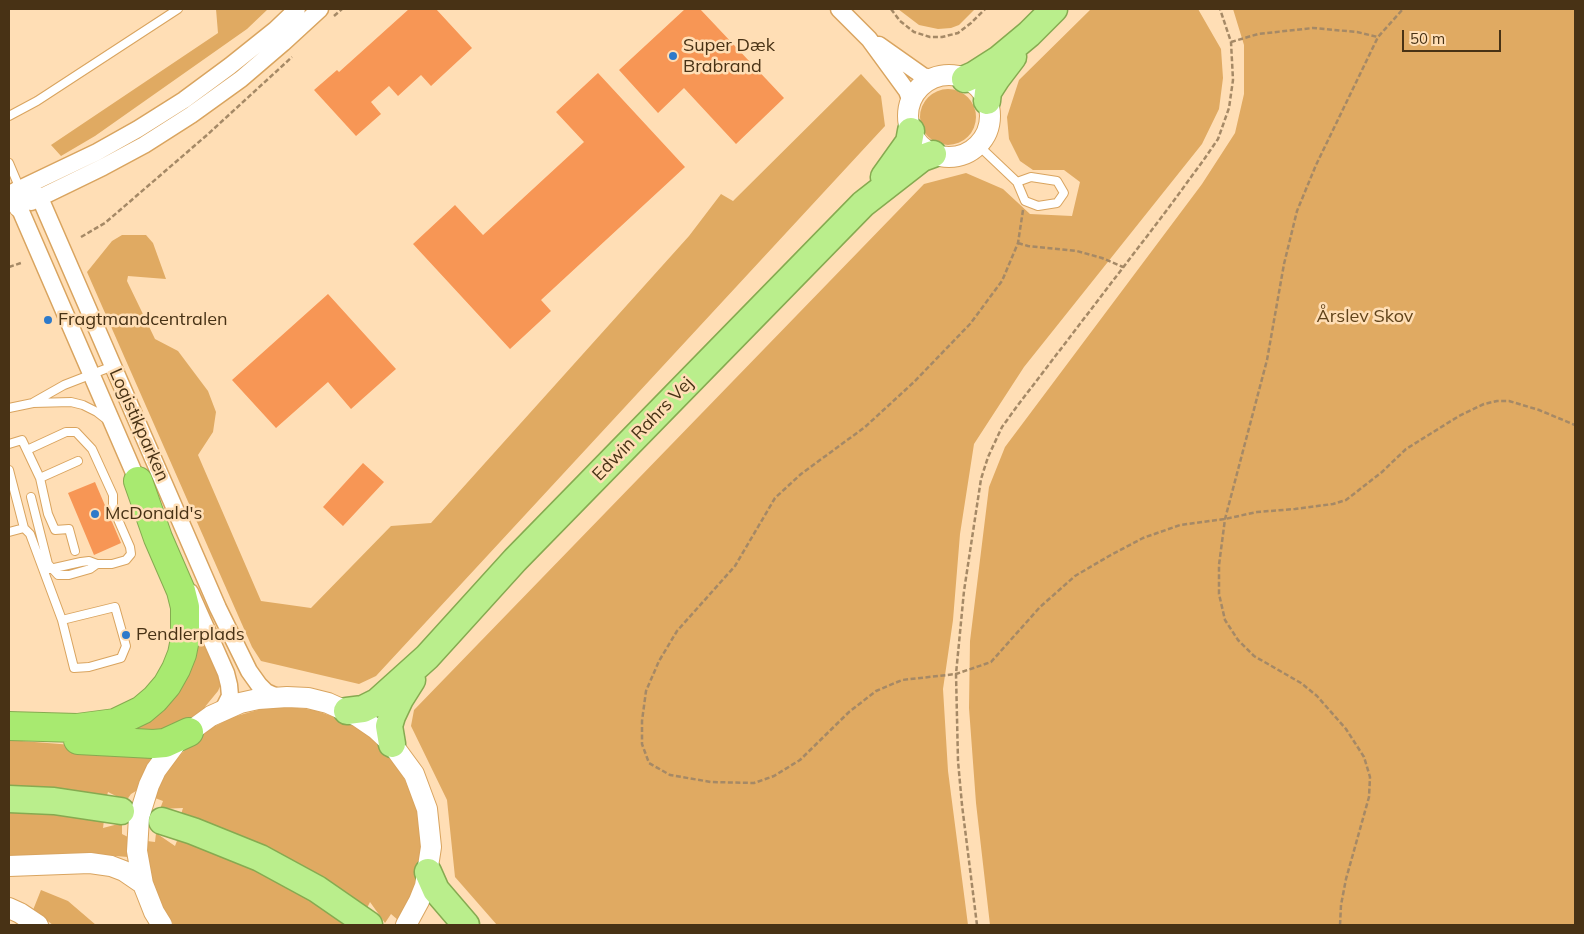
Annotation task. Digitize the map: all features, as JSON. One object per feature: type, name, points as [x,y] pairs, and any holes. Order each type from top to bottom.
[{"type":"highway","points":[[965,79],[999,59],[1029,34],[1054,9]]},
{"type":"highway","points":[[987,101],[988,92],[1029,34]]},
{"type":"highway","points":[[863,204],[909,142],[911,131]]},
{"type":"highway","points":[[863,204],[922,158],[933,154]]},
{"type":"highway","name":"Edwin Rahrs Vej","points":[[427,657],[515,560],[863,204]]},
{"type":"highway","points":[[9,726],[77,728],[115,723],[142,710],[155,699],[167,686],[176,669],[185,639],[185,607],[181,591],[158,538],[138,481]]},
{"type":"highway","points":[[347,711],[363,709],[378,702],[427,657]]},
{"type":"highway","points":[[392,744],[389,726],[392,716],[400,699],[427,657]]},
{"type":"highway","points":[[9,736],[153,744],[165,742],[188,732]]},
{"type":"highway","points":[[9,799],[54,801],[121,811]]},
{"type":"highway","points":[[162,821],[193,831],[260,858],[317,889],[369,925]]},
{"type":"highway","points":[[428,872],[436,890],[466,925]]},
{"type":"street","points":[[14,201],[184,100],[275,30],[297,9]]},
{"type":"street","points":[[839,9],[869,39],[907,91],[911,102]]},
{"type":"street","points":[[14,201],[40,198],[104,168],[144,145],[191,115],[241,79],[283,43],[324,15]]},
{"type":"street","points":[[869,39],[923,76],[933,79]]},
{"type":"street","points":[[949,76],[965,79],[978,88],[987,101],[990,114],[988,128],[978,145],[964,154],[941,156],[933,154],[920,144],[911,131],[909,111],[911,102],[916,92],[933,79],[949,76]]},
{"type":"street","name":"Logistikparken","points":[[40,198],[218,608],[249,671],[266,692],[277,697]]},
{"type":"street","name":"Logistikparken","points":[[14,201],[138,481],[164,534],[226,673],[230,696],[223,710]]},
{"type":"street","points":[[162,925],[150,905],[142,884],[137,834],[143,801],[156,770],[176,743],[211,716],[223,710],[258,699],[277,697],[298,697],[318,700],[347,711],[376,729],[392,744],[408,764],[424,797],[431,834],[428,872],[420,901],[406,925]]},
{"type":"street","points":[[9,866],[90,863],[111,866],[124,871],[142,884]]},
{"type":"street","points":[[9,908],[38,925]]},
{"type":"lane","points":[[9,116],[37,101],[178,9]]},
{"type":"lane","points":[[978,145],[1017,182],[1025,201],[1038,206],[1058,203],[1064,192],[1058,181],[1030,177],[1017,182]]},
{"type":"lane","points":[[9,163],[14,201]]},
{"type":"lane","points":[[33,402],[64,385],[113,366]]},
{"type":"lane","points":[[9,408],[33,402],[71,402],[98,412],[112,423]]},
{"type":"lane","points":[[27,450],[66,432],[76,432],[92,449],[113,495],[113,508],[130,547],[131,554],[126,560],[112,564],[97,564],[90,569],[69,575],[58,575],[50,569],[48,564],[31,497]]},
{"type":"lane","points":[[9,444],[22,440],[40,478],[48,514],[55,530],[69,529],[75,551]]},
{"type":"lane","points":[[40,478],[78,461]]},
{"type":"lane","points":[[9,470],[24,528],[30,534],[62,620],[74,668],[89,667],[121,658],[126,646],[115,607],[62,620]]},
{"type":"lane","points":[[17,501],[44,494]]},
{"type":"lane","points":[[9,532],[24,528]]},
{"type":"path","points":[[324,15],[342,9]]},
{"type":"path","points":[[891,9],[900,21],[914,32],[930,37],[942,37],[958,33],[985,9]]},
{"type":"path","points":[[977,925],[958,761],[956,674],[965,582],[981,479],[988,457],[1002,427],[1218,139],[1229,108],[1233,80],[1231,42],[1220,9]]},
{"type":"path","points":[[1340,925],[1341,905],[1346,878],[1369,797],[1370,777],[1364,756],[1356,742],[1317,696],[1302,683],[1254,656],[1238,640],[1225,620],[1219,594],[1219,565],[1225,519],[1267,360],[1284,264],[1297,211],[1316,165],[1378,37],[1402,9]]},
{"type":"path","points":[[1231,42],[1258,34],[1312,28],[1356,32],[1378,37]]},
{"type":"path","points":[[81,238],[105,223],[214,129],[294,54]]},
{"type":"path","points":[[1025,201],[1018,243],[1002,281],[970,324],[914,382],[865,427],[800,474],[775,498],[735,566],[677,631],[646,691],[642,720],[642,744],[649,763],[670,775],[711,782],[754,782],[774,776],[800,760],[849,712],[876,691],[902,680],[956,674],[991,662],[1040,607],[1075,576],[1143,538],[1180,525],[1225,519],[1257,512],[1295,510],[1346,500],[1382,472],[1406,449],[1452,420],[1484,404],[1509,401],[1539,410],[1575,425]]},
{"type":"path","points":[[1018,243],[1077,252],[1102,258],[1123,267]]},
{"type":"path","points":[[9,267],[21,263]]},
{"type":"green space","points":[[216,9],[268,9],[247,29],[95,136],[61,156],[51,145],[218,33]]},
{"type":"green space","points":[[898,9],[975,9],[959,25],[938,29],[919,25]]},
{"type":"green space","points":[[1091,9],[1198,9],[1221,49],[1223,78],[1219,109],[1202,144],[1024,367],[974,444],[960,534],[953,620],[943,689],[948,771],[968,925],[497,925],[455,877],[447,800],[411,726],[414,710],[924,184],[966,173],[1003,189],[1030,214],[1072,216],[1080,182],[1064,170],[1033,170],[1020,161],[1009,139],[1007,117],[1019,80]]},
{"type":"green space","name":"Årslev Skov","points":[[1233,9],[1575,9],[1575,925],[990,925],[976,803],[969,708],[970,641],[989,487],[1005,447],[1202,184],[1235,133],[1244,94],[1244,45]]},
{"type":"green space","points":[[861,74],[881,96],[885,126],[376,676],[359,684],[261,661],[252,647],[87,272],[112,241],[122,235],[146,235],[153,243],[166,279],[128,276],[127,281],[155,339],[178,351],[208,391],[216,412],[213,432],[198,455],[261,601],[311,608],[391,526],[431,523],[689,236],[721,194],[733,201]]},
{"type":"green space","points":[[942,89],[954,89],[964,93],[972,101],[976,117],[972,133],[964,141],[954,145],[942,145],[932,141],[924,133],[920,123],[920,111],[924,101],[932,93]]},
{"type":"green space","points":[[203,632],[221,684],[218,691],[204,708],[171,732],[137,733],[138,722],[195,633]]},
{"type":"green space","points":[[281,706],[314,710],[346,721],[373,739],[385,751],[404,778],[417,809],[421,858],[413,890],[398,920],[391,914],[385,923],[370,902],[366,910],[180,817],[183,808],[160,809],[163,801],[155,798],[161,783],[169,768],[191,743],[204,732],[233,717],[265,708]]},
{"type":"green space","points":[[9,740],[149,751],[152,758],[136,791],[126,801],[108,792],[106,799],[9,790]]},
{"type":"green space","points":[[9,804],[105,812],[103,828],[122,823],[122,834],[128,837],[128,857],[90,854],[9,857]]},
{"type":"green space","points":[[156,833],[175,846],[180,833],[257,863],[349,925],[174,925],[162,907],[150,875],[147,841],[155,842]]},
{"type":"green space","points":[[41,890],[68,901],[96,925],[53,925],[33,910]]},
{"type":"building","points":[[409,9],[436,9],[472,48],[431,86],[421,75],[398,96],[389,86],[371,102],[381,114],[356,136],[314,90],[337,70],[339,72]]},
{"type":"building","points":[[685,9],[700,9],[784,98],[736,144],[684,88],[658,113],[619,70]]},
{"type":"building","points":[[598,73],[685,167],[541,300],[551,311],[510,349],[413,244],[455,205],[483,235],[584,142],[556,112]]},
{"type":"building","points":[[328,294],[396,369],[351,409],[328,382],[276,428],[232,380]]},
{"type":"building","points":[[363,463],[384,482],[343,526],[323,507]]},
{"type":"building","points":[[95,482],[121,543],[94,555],[68,493]]},
{"type":"place","name":"Super Dæk Brabrand","points":[[673,56]]},
{"type":"place","name":"Fragtmandcentralen","points":[[48,320]]},
{"type":"place","name":"McDonald's","points":[[95,514]]},
{"type":"place","name":"Pendlerplads","points":[[126,635]]}]
